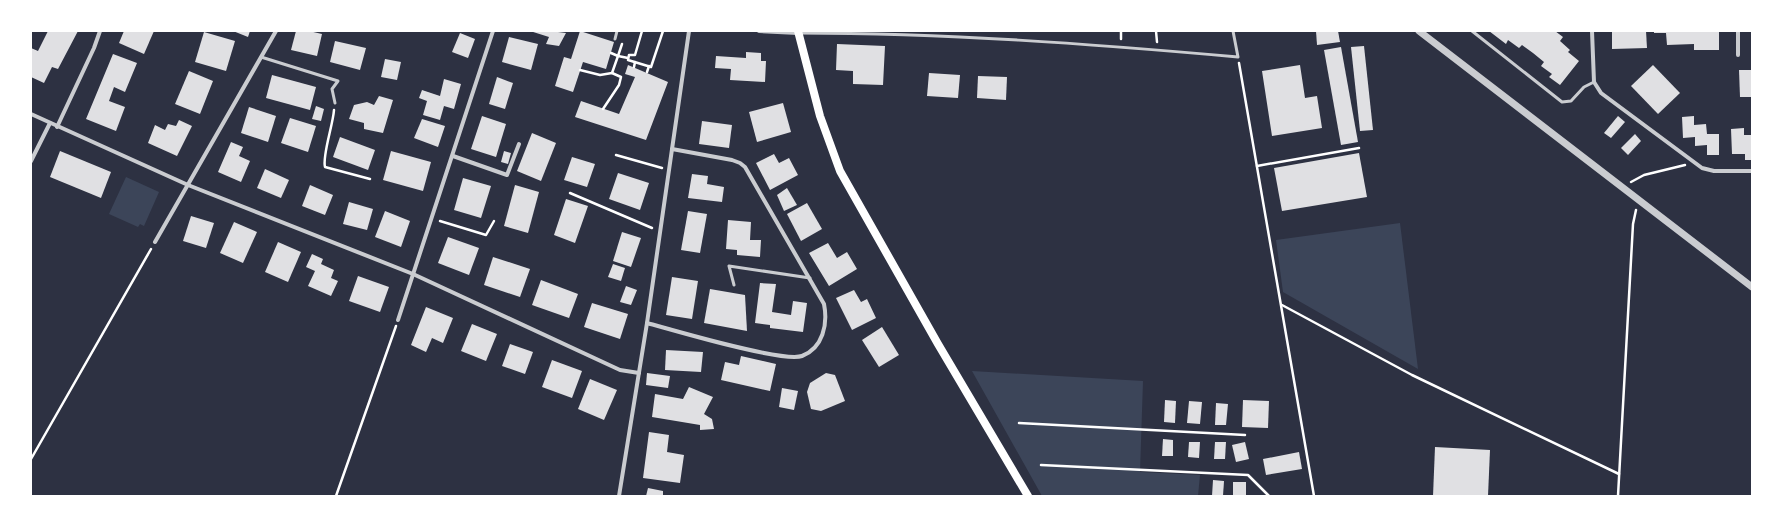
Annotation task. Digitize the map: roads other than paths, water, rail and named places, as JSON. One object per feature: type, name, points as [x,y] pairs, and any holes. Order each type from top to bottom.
[{"type":"main road","points":[[798,32],[820,116],[840,171],[938,344],[1028,496]]},
{"type":"street","points":[[57,127],[94,48],[100,31]]},
{"type":"street","points":[[155,242],[276,31]]},
{"type":"street","points":[[398,320],[493,31]]},
{"type":"street","points":[[619,496],[647,323],[689,31]]},
{"type":"street","points":[[759,31],[798,32]]},
{"type":"street","points":[[1419,31],[1752,287]]},
{"type":"street","points":[[1592,31],[1594,82],[1601,93],[1693,163],[1702,168],[1714,171],[1752,171]]},
{"type":"street","points":[[1738,31],[1738,55]]},
{"type":"street","points":[[31,114],[188,185],[413,274],[620,370],[639,373]]},
{"type":"street","points":[[31,161],[50,123]]},
{"type":"street","points":[[453,156],[507,175],[519,144]]},
{"type":"street","points":[[647,323],[759,352],[792,357],[801,356],[809,352],[817,344],[826,326],[824,304],[745,167],[732,160],[672,149]]},
{"type":"lane","points":[[615,39],[616,31]]},
{"type":"lane","points":[[798,32],[872,33],[1050,43],[1238,57],[1233,31]]},
{"type":"lane","points":[[1472,31],[1562,102],[1572,101],[1584,87],[1594,82]]},
{"type":"lane","points":[[261,57],[338,82],[332,89],[335,104]]},
{"type":"lane","points":[[734,285],[729,266],[810,278]]}]
